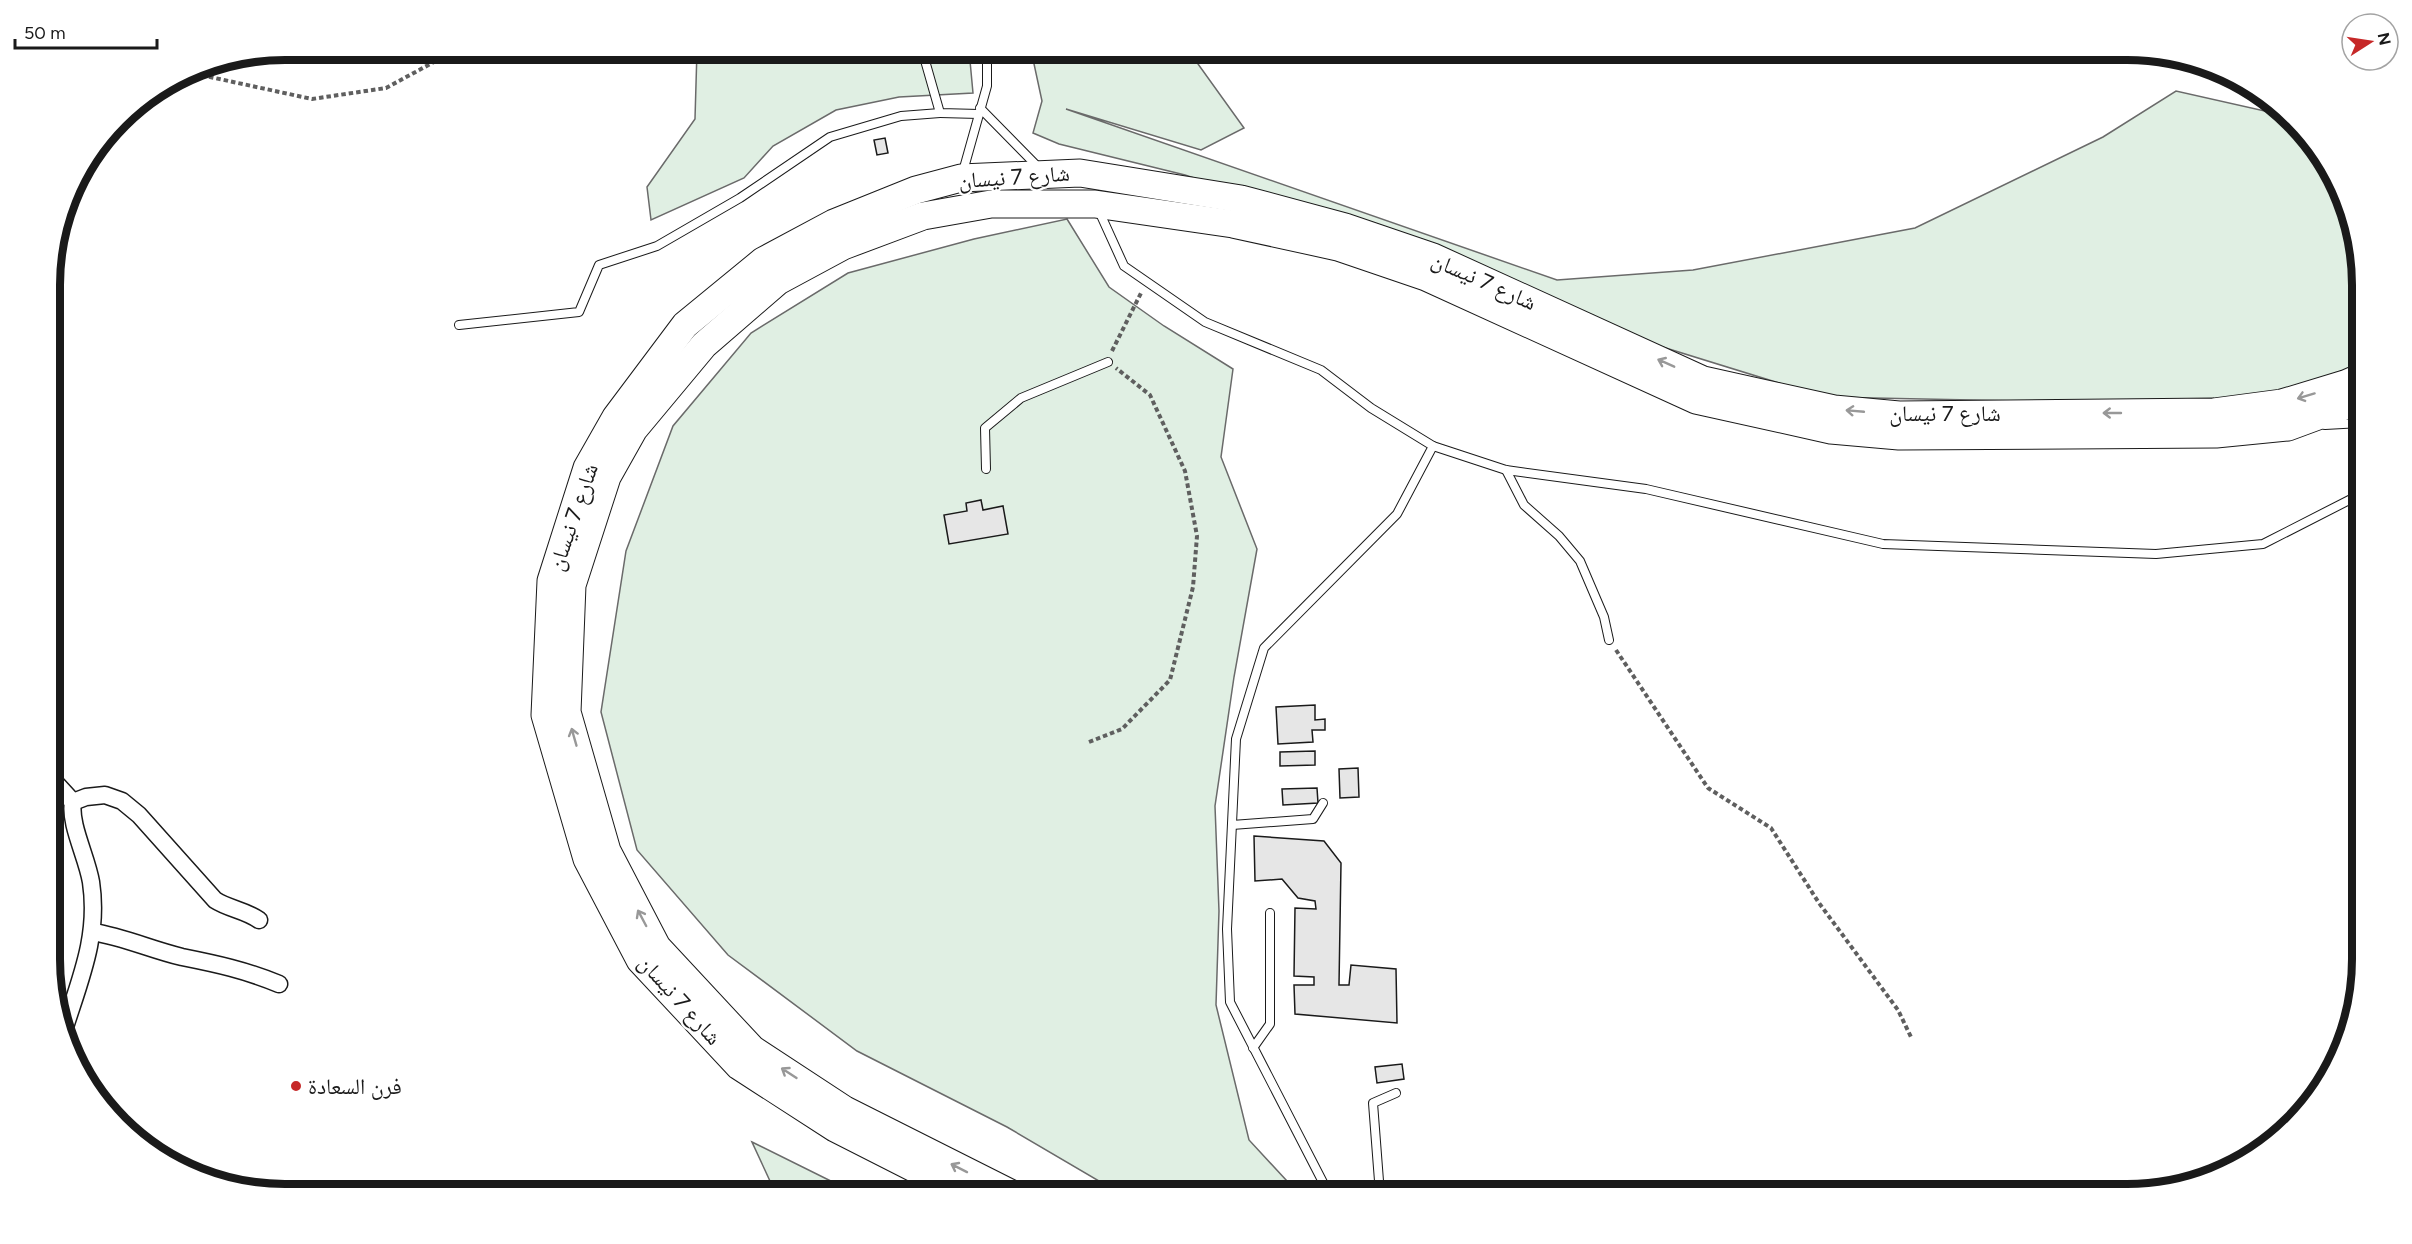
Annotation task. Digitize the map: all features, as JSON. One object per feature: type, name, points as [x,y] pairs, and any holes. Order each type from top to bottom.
[{"type":"main road","name":"شارع 7 نيسان","points":[[945,1184],[835,1128],[739,1066],[640,960],[587,859],[545,715],[551,581],[587,468],[616,417],[685,325],[763,261],[824,228],[916,190],[961,178],[1045,174],[1088,188],[1338,247],[1426,278],[1696,400],[1831,430],[1899,436],[2216,434],[2288,427],[2352,403]]},
{"type":"main road","name":"شارع 7 نيسان","points":[[992,1184],[845,1110],[752,1049],[657,947],[607,851],[567,712],[572,585],[607,477],[634,429],[704,345],[778,281],[843,246],[923,216],[1088,188],[1240,199],[1345,227],[1433,258],[1703,380],[1834,409],[1899,415],[2214,412],[2282,403],[2352,381]]},
{"type":"street","points":[[60,788],[72,802],[71,814],[86,856],[91,885],[93,932],[68,1017]]},
{"type":"street","points":[[72,802],[86,797],[105,795],[122,801],[139,815],[215,900],[227,908],[248,912],[259,920]]},
{"type":"street","points":[[93,932],[117,936],[181,957],[239,968],[279,984]]},
{"type":"lane","points":[[925,60],[940,113]]},
{"type":"lane","points":[[961,178],[987,86],[987,60]]},
{"type":"lane","points":[[459,325],[579,312],[599,265],[657,246],[740,198],[830,137],[901,116],[980,111],[1045,174]]},
{"type":"lane","points":[[1088,188],[1124,266],[1205,322],[1321,369],[1371,408],[1433,446],[1506,470],[1646,489],[1883,544],[2144,554],[2263,544],[2352,499]]},
{"type":"lane","points":[[986,469],[985,428],[1021,398],[1108,362]]},
{"type":"lane","points":[[2288,427],[2352,423]]},
{"type":"lane","points":[[1324,1184],[1230,1002],[1227,929],[1232,825],[1230,813],[1236,740],[1264,648],[1397,514],[1433,446]]},
{"type":"lane","points":[[1506,470],[1524,505],[1559,536],[1580,561],[1604,617],[1609,640]]},
{"type":"lane","points":[[1232,825],[1313,819],[1323,803]]},
{"type":"lane","points":[[1253,1048],[1270,1024],[1270,912]]},
{"type":"lane","points":[[1379,1184],[1372,1103],[1396,1093]]},
{"type":"path","points":[[203,75],[312,99],[386,88],[438,60]]},
{"type":"path","points":[[1089,742],[1122,729],[1170,680],[1193,587],[1197,536],[1185,471],[1150,395],[1108,362],[1116,339],[1147,282]]},
{"type":"path","points":[[1609,640],[1708,788],[1771,828],[1819,903],[1898,1010],[1911,1037]]},
{"type":"green space","points":[[697,60],[970,60],[973,93],[899,97],[836,110],[773,146],[744,178],[651,220],[647,187],[695,119]]},
{"type":"green space","points":[[1033,60],[1195,60],[1244,128],[1201,150],[1066,109],[1557,280],[1693,270],[1915,228],[2103,137],[2176,91],[2271,113],[2306,148],[2322,172],[2335,199],[2348,241],[2352,270],[2352,399],[2074,402],[1824,397],[1572,319],[1388,242],[1185,175],[1059,144],[1033,133],[1042,101]]},
{"type":"green space","points":[[1067,219],[1109,287],[1164,326],[1233,369],[1221,457],[1257,549],[1234,677],[1215,806],[1219,911],[1216,1005],[1249,1140],[1290,1184],[1104,1184],[1007,1127],[857,1051],[728,955],[637,850],[601,712],[626,551],[673,426],[751,333],[848,273],[974,239]]},
{"type":"green space","points":[[752,1142],[837,1184],[771,1184]]},
{"type":"building","points":[[885,138],[888,153],[877,155],[874,140]]},
{"type":"building","points":[[981,500],[983,510],[1003,506],[1008,534],[949,544],[944,515],[967,511],[966,503]]},
{"type":"building","points":[[1315,705],[1315,720],[1325,719],[1325,730],[1312,730],[1313,742],[1278,744],[1276,707]]},
{"type":"building","points":[[1315,751],[1315,765],[1280,766],[1280,752]]},
{"type":"building","points":[[1358,768],[1359,797],[1340,798],[1339,769]]},
{"type":"building","points":[[1317,788],[1318,803],[1283,805],[1282,789]]},
{"type":"building","points":[[1254,836],[1324,841],[1341,863],[1339,985],[1349,985],[1351,965],[1396,969],[1397,1023],[1295,1014],[1294,985],[1314,985],[1314,977],[1294,976],[1295,908],[1316,909],[1315,901],[1298,898],[1282,879],[1255,881]]},
{"type":"building","points":[[1402,1064],[1404,1079],[1377,1083],[1375,1067]]},
{"type":"place","name":"فرن السعادة","points":[[296,1086]]}]
